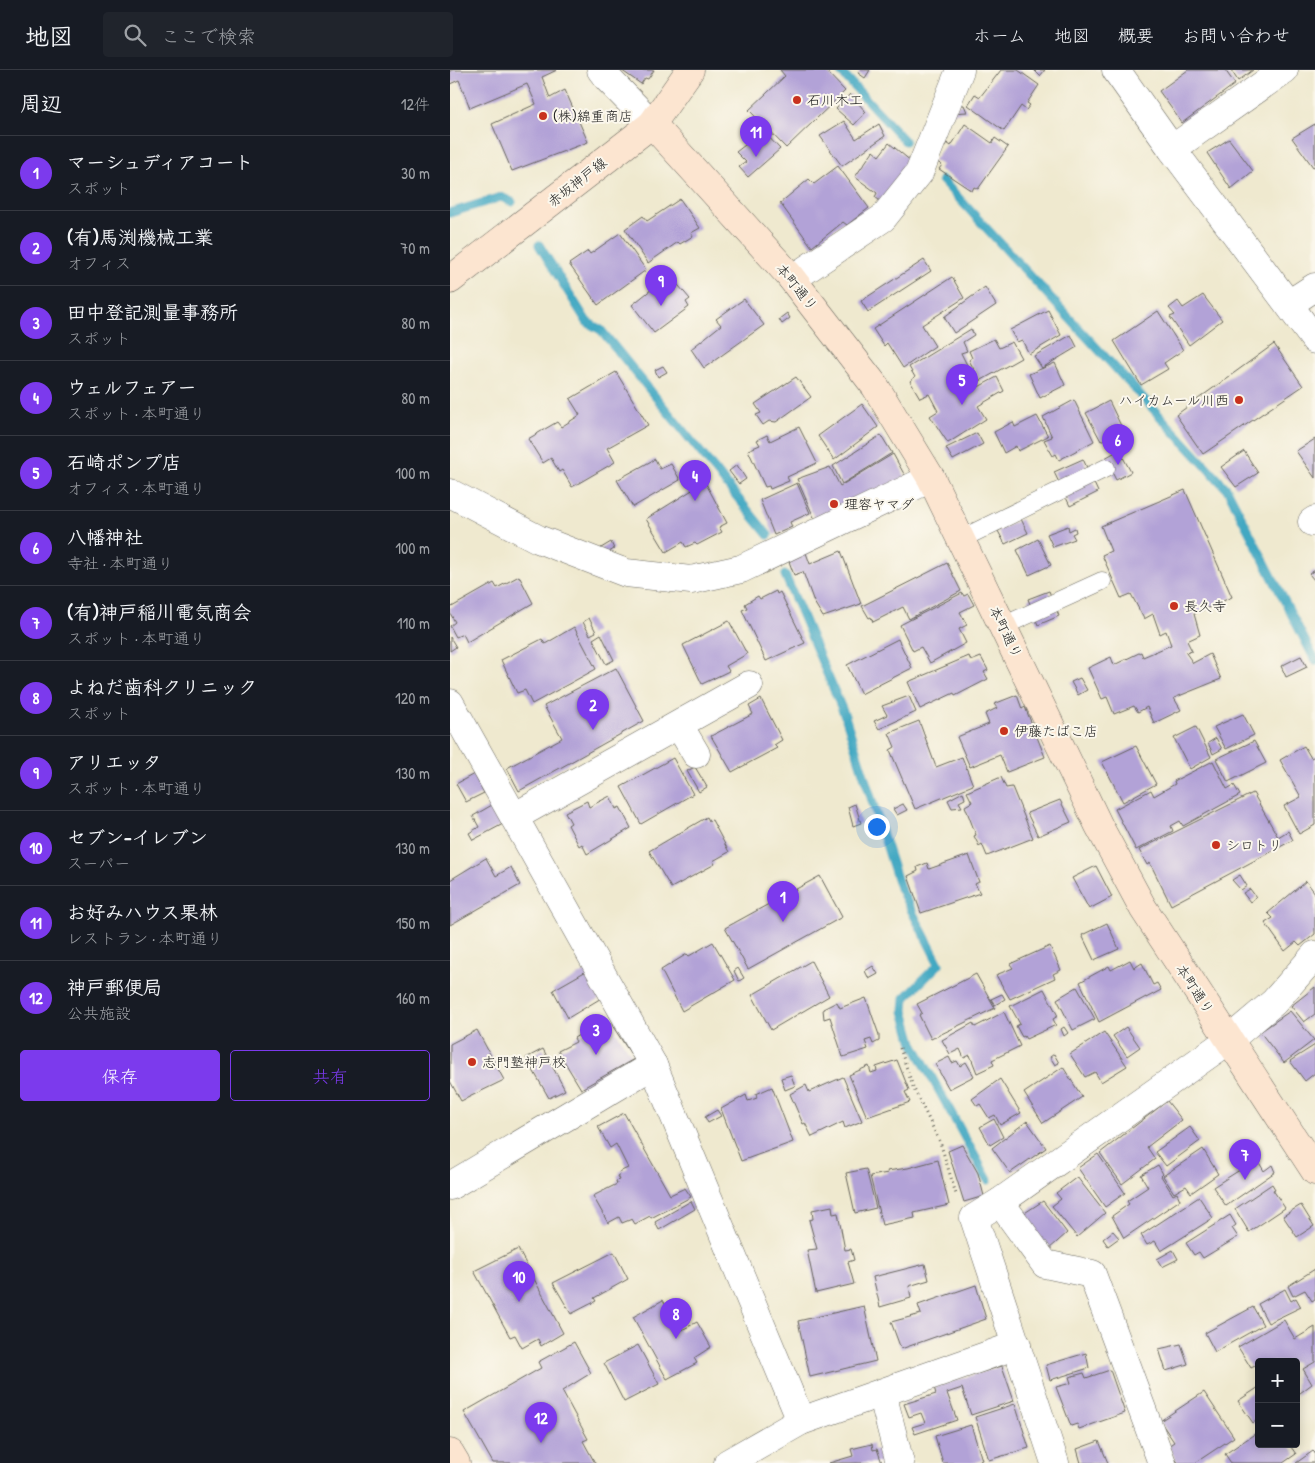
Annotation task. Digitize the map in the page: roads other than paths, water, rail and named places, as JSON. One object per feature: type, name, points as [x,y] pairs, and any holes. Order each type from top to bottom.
[{"type":"street","points":[[601,70],[652,124]]},
{"type":"street","name":"赤坂神戸線","points":[[450,280],[652,124],[690,70]]},
{"type":"street","points":[[792,279],[883,218],[919,173],[960,70]]},
{"type":"street","points":[[1116,70],[1172,150],[1315,340]]},
{"type":"street","points":[[1172,150],[1284,70]]},
{"type":"street","name":"本町通り","points":[[652,124],[792,279],[875,386],[931,478],[1099,826],[1143,908],[1315,1171]]},
{"type":"street","points":[[1289,304],[1315,287]]},
{"type":"street","points":[[450,493],[538,538],[626,573],[691,580],[741,569],[931,478]]},
{"type":"street","points":[[514,817],[749,685]]},
{"type":"street","points":[[450,703],[653,1065],[801,1421]]},
{"type":"street","points":[[679,725],[696,754]]},
{"type":"street","points":[[1055,1463],[974,1218],[1000,1202],[1228,1040],[1274,1002],[1315,955]]},
{"type":"street","points":[[450,1186],[653,1065]]},
{"type":"street","points":[[1000,1202],[1045,1264],[1092,1274],[1162,1463]]},
{"type":"street","points":[[728,1463],[801,1421],[1017,1345]]},
{"type":"street","points":[[882,1393],[900,1463]]},
{"type":"street","points":[[450,1453],[456,1463]]},
{"type":"lane","points":[[961,539],[1106,468]]},
{"type":"lane","points":[[1003,626],[1102,581]]},
{"type":"waterway","points":[[839,70],[905,141]]},
{"type":"waterway","points":[[942,180],[1227,489],[1315,660]]},
{"type":"waterway","points":[[450,213],[501,197],[512,202]]},
{"type":"waterway","points":[[539,245],[587,322],[601,330],[768,535]]},
{"type":"waterway","points":[[785,575],[845,716],[900,888],[939,964],[905,998],[904,1011],[913,1043],[988,1180]]},
{"type":"place","name":"石川木工","points":[[797,100]]},
{"type":"place","name":"(株)綿重商店","points":[[543,116]]},
{"type":"place","name":"お好みハウス果林","points":[[756,157]]},
{"type":"place","name":"アリエッタ","points":[[661,306]]},
{"type":"place","name":"ハイカムール川西","points":[[1239,400]]},
{"type":"place","name":"石崎ポンプ店","points":[[962,405]]},
{"type":"place","name":"八幡神社","points":[[1118,465]]},
{"type":"place","name":"ウェルフェアー","points":[[695,501]]},
{"type":"place","name":"理容ヤマダ","points":[[834,504]]},
{"type":"place","name":"長久寺","points":[[1174,606]]},
{"type":"place","name":"(有)馬渕機械工業","points":[[593,730]]},
{"type":"place","name":"伊藤たばこ店","points":[[1004,731]]},
{"type":"place","name":"シロトリ","points":[[1216,845]]},
{"type":"place","name":"マーシュディアコート","points":[[783,922]]},
{"type":"place","name":"田中登記測量事務所","points":[[596,1055]]},
{"type":"place","name":"志門塾神戸校","points":[[472,1062]]},
{"type":"place","name":"(有)神戸稲川電気商会","points":[[1245,1180]]},
{"type":"place","name":"セブン-イレブン","points":[[519,1302]]},
{"type":"place","name":"よねだ歯科クリニック","points":[[676,1339]]},
{"type":"place","name":"神戸郵便局","points":[[541,1443]]}]
